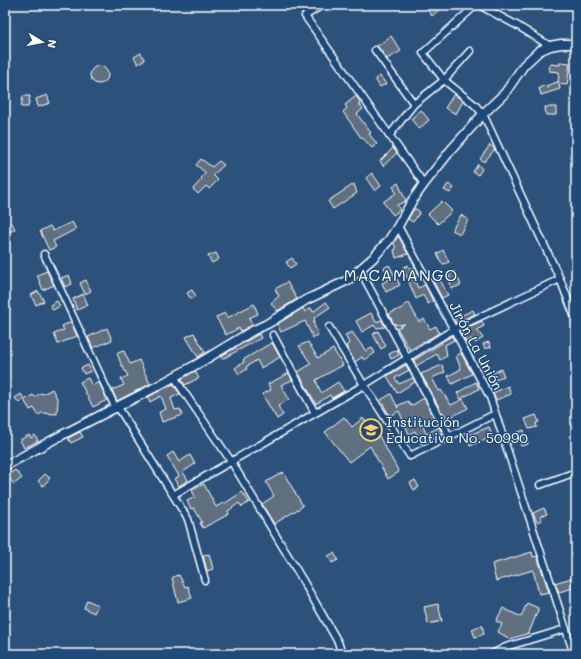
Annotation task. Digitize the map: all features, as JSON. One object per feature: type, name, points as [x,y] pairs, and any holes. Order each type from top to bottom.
[{"type":"street","points":[[322,5],[305,16],[424,184]]},
{"type":"street","points":[[550,46],[518,26],[478,5],[423,53],[444,80],[475,105],[483,114],[560,279],[576,320]]},
{"type":"street","points":[[5,466],[60,436],[117,408],[200,362],[252,330],[266,324],[306,300],[348,280],[373,258],[389,240],[424,184],[451,150],[483,114],[505,93],[524,65],[538,51],[550,46],[576,44]]},
{"type":"street","points":[[376,50],[414,104]]},
{"type":"street","points":[[389,136],[414,104],[444,80],[470,52]]},
{"type":"street","name":"Jirón La Unión","points":[[398,226],[490,397],[574,654]]},
{"type":"street","points":[[44,254],[117,408],[188,519],[205,580]]},
{"type":"street","points":[[360,270],[449,436]]},
{"type":"street","points":[[173,495],[364,385],[454,329],[560,279]]},
{"type":"street","points":[[329,327],[364,385],[410,456],[496,414]]},
{"type":"street","points":[[273,335],[315,413]]},
{"type":"street","points":[[174,376],[231,461],[302,578],[338,642],[342,654]]},
{"type":"street","points":[[540,485],[576,472]]},
{"type":"street","points":[[492,654],[506,647],[566,629]]},
{"type":"building","points":[[424,5],[444,5],[432,16]]},
{"type":"building","points":[[391,36],[401,51],[387,59],[377,46]]},
{"type":"building","points":[[141,53],[145,60],[138,64],[134,57]]},
{"type":"building","points":[[560,62],[570,63],[567,85],[559,84],[560,89],[541,95],[539,88],[546,85],[548,89],[548,85],[558,83],[559,72],[549,71],[550,64],[560,65]]},
{"type":"building","points":[[99,66],[105,69],[108,75],[105,81],[99,84],[93,81],[90,75],[93,69]]},
{"type":"building","points":[[380,76],[386,84],[380,87],[375,79]]},
{"type":"building","points":[[454,94],[463,101],[456,114],[445,108]]},
{"type":"building","points":[[47,95],[50,103],[38,107],[36,99]]},
{"type":"building","points":[[23,96],[30,96],[28,107],[21,107]]},
{"type":"building","points":[[356,96],[363,109],[357,114],[377,144],[372,148],[363,138],[362,139],[343,112],[347,108],[345,105]]},
{"type":"building","points":[[545,107],[556,107],[556,115],[546,115]]},
{"type":"building","points":[[421,110],[429,120],[419,129],[411,119]]},
{"type":"building","points":[[490,145],[495,149],[484,162],[480,159]]},
{"type":"building","points":[[393,148],[397,153],[383,166],[380,161]]},
{"type":"building","points":[[201,159],[212,167],[219,161],[224,165],[213,175],[218,180],[209,189],[206,186],[198,194],[193,189],[206,173],[196,165]]},
{"type":"building","points":[[478,164],[482,169],[478,175],[473,172]]},
{"type":"building","points":[[372,173],[381,186],[375,191],[366,178]]},
{"type":"building","points":[[398,183],[406,201],[397,205],[400,210],[393,215],[383,202],[396,193],[393,186]]},
{"type":"building","points":[[354,184],[357,193],[333,209],[328,201]]},
{"type":"building","points":[[448,184],[454,188],[450,193],[444,190]]},
{"type":"building","points":[[442,201],[452,211],[438,224],[428,214]]},
{"type":"building","points":[[414,209],[420,212],[413,222],[408,219]]},
{"type":"building","points":[[461,215],[468,220],[460,234],[452,230]]},
{"type":"building","points":[[72,222],[76,229],[53,241],[56,247],[49,250],[40,231],[50,226],[53,231]]},
{"type":"building","points":[[12,223],[15,229],[10,232],[6,226]]},
{"type":"building","points":[[397,237],[399,237],[408,254],[396,258],[394,243]]},
{"type":"building","points":[[443,250],[449,262],[442,264],[437,254]]},
{"type":"building","points":[[216,253],[219,259],[212,263],[208,256]]},
{"type":"building","points":[[292,258],[296,264],[290,268],[286,262]]},
{"type":"building","points":[[389,265],[400,285],[386,292],[382,283],[390,279],[384,268]]},
{"type":"building","points":[[408,265],[410,269],[415,267],[420,276],[414,279],[418,288],[425,285],[433,301],[428,304],[423,295],[416,299],[403,268]]},
{"type":"building","points":[[47,271],[54,285],[43,290],[37,275]]},
{"type":"building","points":[[455,271],[461,285],[451,289],[449,274]]},
{"type":"building","points":[[69,275],[72,284],[65,287],[61,278]]},
{"type":"building","points":[[439,278],[448,295],[442,298],[433,281]]},
{"type":"building","points":[[86,280],[91,291],[85,294],[80,283]]},
{"type":"building","points":[[287,282],[297,299],[277,311],[271,303],[279,296],[275,289]]},
{"type":"building","points":[[192,290],[196,296],[191,299],[187,293]]},
{"type":"building","points":[[38,291],[44,301],[36,305],[31,295]]},
{"type":"building","points":[[83,294],[88,305],[77,310],[73,299]]},
{"type":"building","points":[[57,301],[60,306],[53,310],[50,305]]},
{"type":"building","points":[[326,302],[330,307],[314,318],[315,322],[313,322],[318,335],[313,338],[305,321],[281,332],[277,324],[303,308],[305,312],[311,308],[313,312]]},
{"type":"building","points":[[409,303],[419,322],[424,319],[430,329],[436,326],[439,333],[410,350],[397,328],[405,324],[394,324],[389,314]]},
{"type":"building","points":[[254,304],[258,314],[249,318],[253,325],[241,331],[239,328],[226,335],[216,317],[225,313],[227,318]]},
{"type":"building","points":[[473,310],[475,314],[456,323],[454,319]]},
{"type":"building","points":[[371,313],[376,322],[382,320],[385,327],[376,328],[374,325],[362,332],[356,321]]},
{"type":"building","points":[[482,321],[484,326],[477,330],[483,338],[475,343],[472,339],[466,342],[460,331]]},
{"type":"building","points":[[71,322],[77,336],[58,344],[54,334],[64,330],[62,326]]},
{"type":"building","points":[[107,328],[112,340],[93,348],[88,337]]},
{"type":"building","points":[[378,331],[386,346],[381,349],[373,334]]},
{"type":"building","points":[[352,332],[366,351],[372,348],[375,353],[364,360],[362,357],[355,362],[346,346],[349,343],[345,335]]},
{"type":"building","points":[[194,333],[205,352],[198,357],[186,337]]},
{"type":"building","points":[[259,334],[261,338],[222,359],[221,356]]},
{"type":"building","points":[[452,336],[454,340],[445,345],[447,356],[440,360],[437,354],[416,366],[414,360]]},
{"type":"building","points":[[308,342],[318,358],[333,349],[343,365],[316,380],[321,393],[338,382],[344,391],[332,398],[330,395],[316,404],[298,372],[311,364],[299,346]]},
{"type":"building","points":[[489,342],[491,347],[485,349],[483,344]]},
{"type":"building","points":[[272,343],[280,357],[261,368],[257,360],[246,367],[247,369],[239,374],[235,368],[244,362],[243,360]]},
{"type":"building","points":[[397,350],[399,355],[391,359],[389,354]]},
{"type":"building","points":[[124,351],[130,364],[139,360],[150,384],[117,401],[112,390],[124,385],[121,379],[128,376],[117,353]]},
{"type":"building","points":[[461,353],[472,374],[452,384],[448,376],[461,369],[456,356]]},
{"type":"building","points":[[88,365],[91,371],[84,374],[81,368]]},
{"type":"building","points":[[406,365],[409,370],[395,378],[399,384],[413,378],[415,382],[397,393],[387,376]]},
{"type":"building","points":[[442,365],[445,372],[432,378],[439,391],[441,390],[451,405],[463,399],[468,408],[447,419],[443,412],[442,413],[421,374]]},
{"type":"building","points":[[501,369],[504,376],[496,380],[493,373]]},
{"type":"building","points":[[195,371],[199,378],[185,385],[181,379]]},
{"type":"building","points":[[289,373],[292,380],[281,385],[289,399],[278,406],[283,415],[277,419],[262,394],[271,390],[268,384]]},
{"type":"building","points":[[88,378],[92,386],[99,382],[107,400],[93,407],[80,382]]},
{"type":"building","points":[[476,382],[479,389],[460,399],[457,393]]},
{"type":"building","points":[[173,384],[180,394],[171,398],[175,410],[180,409],[183,415],[162,422],[159,412],[166,409],[161,396],[150,402],[148,397]]},
{"type":"building","points":[[508,386],[511,394],[496,400],[493,393]]},
{"type":"building","points":[[52,389],[58,400],[57,414],[42,413],[38,415],[34,408],[30,410],[24,400],[33,395],[35,397],[41,393],[43,394]]},
{"type":"building","points":[[21,394],[24,399],[19,403],[15,398]]},
{"type":"building","points":[[391,394],[397,406],[408,401],[411,406],[424,398],[434,417],[422,423],[426,434],[439,427],[442,433],[421,444],[415,431],[409,434],[399,411],[390,416],[389,415],[381,400]]},
{"type":"building","points":[[536,415],[539,422],[536,423],[537,427],[529,429],[525,419]]},
{"type":"building","points":[[344,417],[352,427],[363,418],[377,437],[379,436],[399,472],[388,479],[370,446],[349,462],[325,432]]},
{"type":"building","points":[[489,427],[493,437],[470,446],[466,436]]},
{"type":"building","points":[[524,430],[528,444],[521,446],[519,440],[510,444],[508,436]]},
{"type":"building","points":[[80,432],[83,437],[71,443],[68,438]]},
{"type":"building","points":[[29,435],[31,438],[35,435],[38,441],[24,448],[20,440]]},
{"type":"building","points":[[173,452],[179,462],[190,455],[195,464],[183,472],[188,480],[179,486],[174,479],[179,476],[167,456]]},
{"type":"building","points":[[15,470],[22,478],[14,484],[7,476]]},
{"type":"building","points":[[283,472],[303,506],[274,524],[262,504],[274,496],[266,482]]},
{"type":"building","points":[[45,474],[50,478],[43,486],[38,481]]},
{"type":"building","points":[[415,480],[419,487],[414,490],[410,483]]},
{"type":"building","points":[[204,484],[216,507],[223,503],[224,504],[242,492],[249,502],[242,507],[239,503],[228,511],[229,514],[203,528],[200,523],[202,522],[194,508],[191,509],[187,501],[195,497],[192,490]]},
{"type":"building","points":[[544,508],[547,514],[541,516],[542,520],[537,522],[533,513]]},
{"type":"building","points":[[532,552],[533,557],[537,556],[549,592],[539,594],[533,570],[496,581],[492,564]]},
{"type":"building","points":[[334,553],[338,560],[332,563],[328,556]]},
{"type":"building","points":[[209,554],[213,569],[207,571],[203,555]]},
{"type":"building","points":[[179,575],[185,587],[188,586],[192,598],[178,602],[172,578]]},
{"type":"building","points":[[571,578],[573,588],[559,592],[555,583]]},
{"type":"building","points":[[87,600],[98,605],[94,613],[84,608]]},
{"type":"building","points":[[527,603],[538,608],[529,633],[510,639],[498,632],[502,624],[496,621],[503,608],[521,617]]},
{"type":"building","points":[[438,604],[442,621],[428,624],[424,607]]},
{"type":"building","points":[[482,625],[484,634],[475,637],[472,629]]},
{"type":"place","name":"Institución Educativa No. 50990","points":[[371,430]]},
{"type":"district","name":"MACAMANGO","points":[[401,275]]}]
